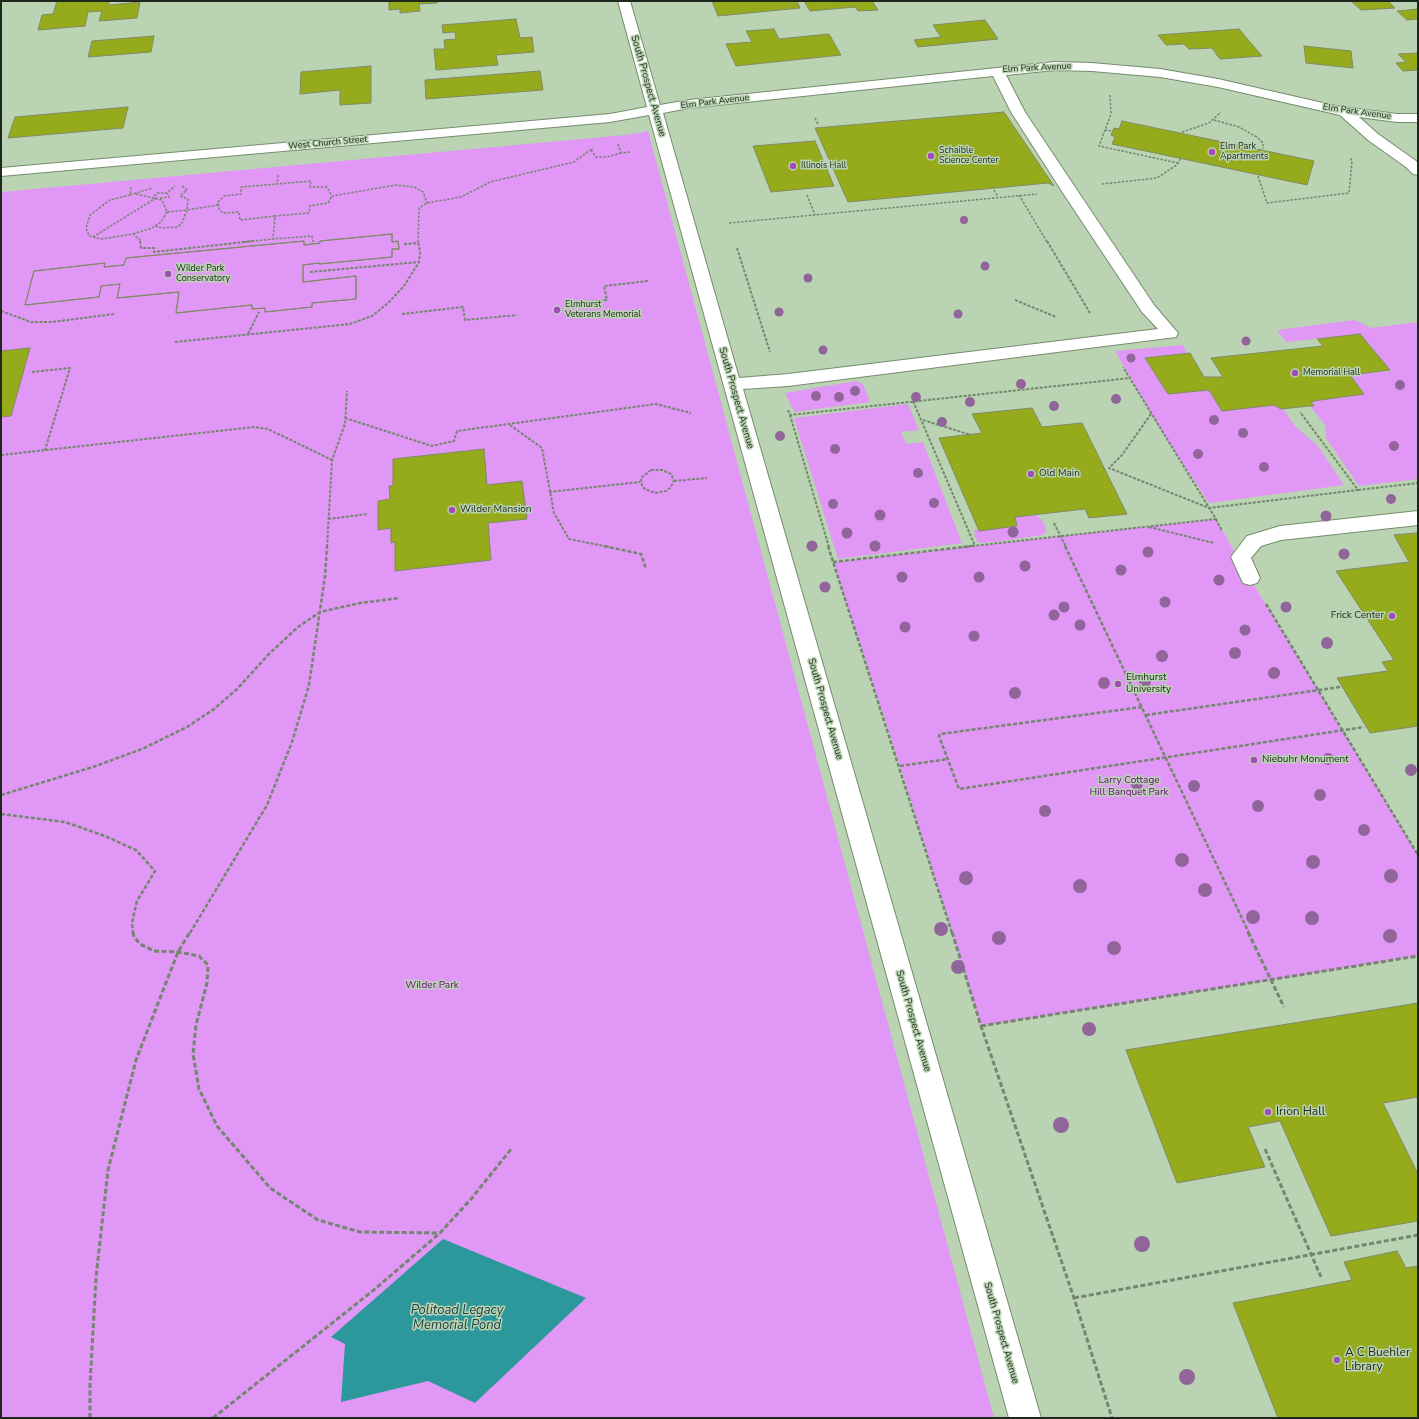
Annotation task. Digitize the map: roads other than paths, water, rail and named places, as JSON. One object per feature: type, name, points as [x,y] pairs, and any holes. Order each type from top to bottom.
[{"type":"street","name":"South Prospect Avenue","points":[[624,1],[1025,1418]]},
{"type":"street","name":"Elm Park Avenue","points":[[654,110],[997,71],[1055,66],[1092,67],[1160,73],[1218,83],[1302,103],[1344,111],[1397,118],[1418,118]]},
{"type":"street","points":[[732,384],[778,381],[1170,333],[1148,308],[1073,196],[1018,112],[997,71]]},
{"type":"street","name":"West Church Street","points":[[1,172],[610,118],[654,110]]},
{"type":"street","points":[[1344,111],[1373,137],[1416,166]]},
{"type":"street","points":[[1250,578],[1241,557],[1254,541],[1280,534],[1418,518]]},
{"type":"water","name":"Politoad Legacy Memorial Pond","points":[[443,1239],[586,1298],[475,1403],[428,1381],[341,1402],[345,1344],[331,1337]]},
{"type":"place","name":"Elm Park Apartments","points":[[1212,152]]},
{"type":"place","name":"Schaible Science Center","points":[[931,156]]},
{"type":"place","name":"Illinois Hall","points":[[793,166]]},
{"type":"place","name":"Wilder Park Conservatory","points":[[168,274]]},
{"type":"place","name":"Elmhurst Veterans Memorial","points":[[557,310]]},
{"type":"place","name":"Memorial Hall","points":[[1295,373]]},
{"type":"place","name":"Old Main","points":[[1031,474]]},
{"type":"place","name":"Wilder Mansion","points":[[452,510]]},
{"type":"place","name":"Frick Center","points":[[1392,616]]},
{"type":"place","name":"Elmhurst University","points":[[1118,684]]},
{"type":"place","name":"Niebuhr Monument","points":[[1254,760]]},
{"type":"place","name":"Irion Hall","points":[[1268,1112]]},
{"type":"place","name":"A C Buehler Library","points":[[1337,1360]]},
{"type":"park label","name":"Larry Cottage Hill Banquet Park","points":[[1129,786]]},
{"type":"park label","name":"Wilder Park","points":[[432,986]]}]
